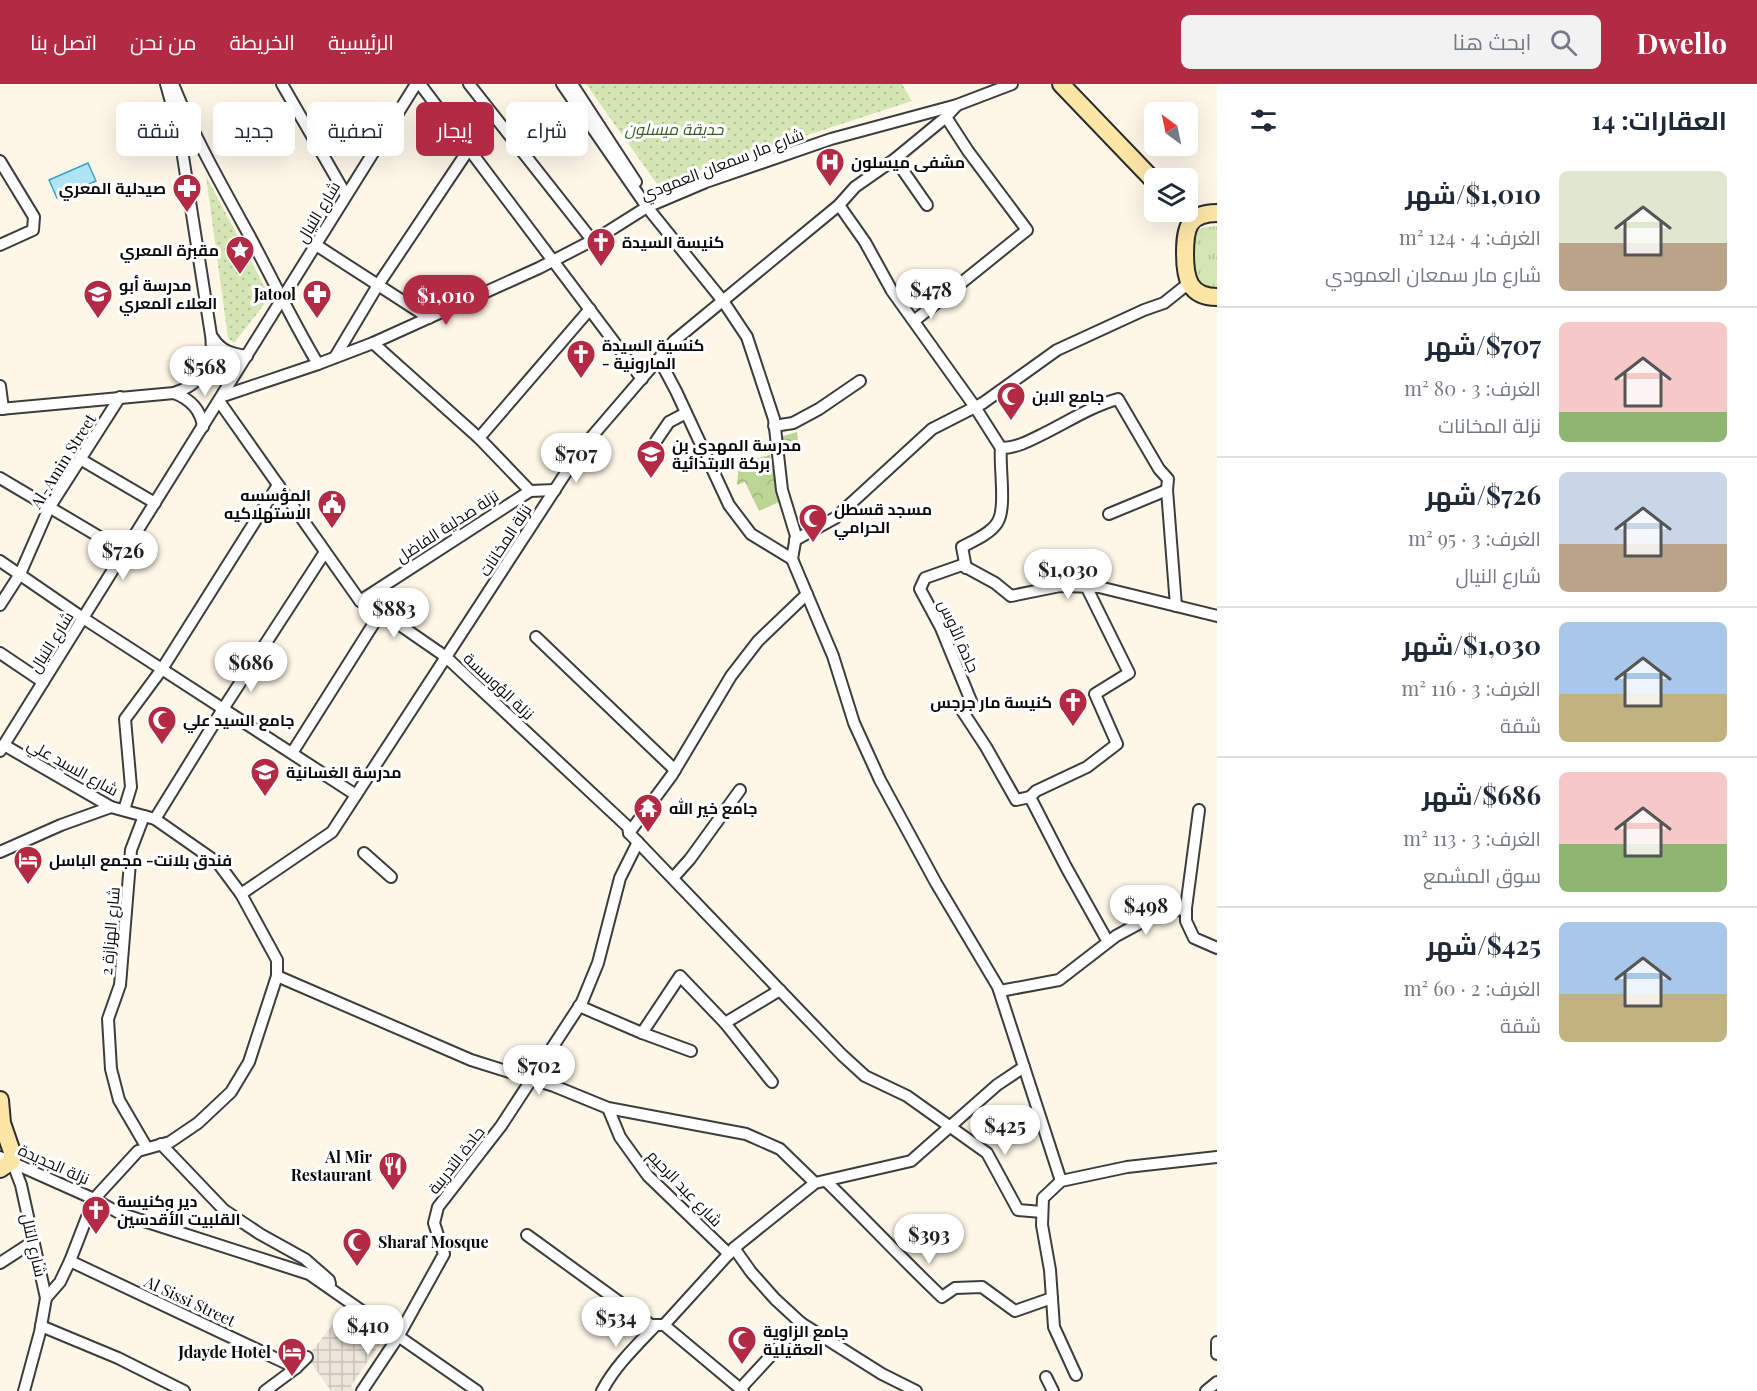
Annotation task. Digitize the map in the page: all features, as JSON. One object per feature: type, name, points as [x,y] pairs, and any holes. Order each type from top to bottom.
[{"type":"main road","points":[[1061,84],[1144,171]]},
{"type":"main road","points":[[1198,216],[1217,213]]},
{"type":"main road","points":[[1187,222],[1185,234],[1185,268],[1189,284],[1202,294],[1217,297]]},
{"type":"main road","name":"شارع التلل","points":[[0,1100],[2,1124],[12,1152],[4,1162]]},
{"type":"street","points":[[0,386],[2,409],[174,393],[194,384],[208,367],[211,357],[211,335],[179,131],[166,84]]},
{"type":"street","points":[[173,84],[199,143],[318,364]]},
{"type":"street","points":[[282,84],[346,195]]},
{"type":"street","points":[[418,84],[432,102]]},
{"type":"street","name":"شارع النيال","points":[[2,748],[346,195],[418,84]]},
{"type":"street","points":[[469,84],[592,240]]},
{"type":"street","points":[[562,84],[645,204],[723,301],[747,337],[774,419],[782,489],[796,536],[792,559],[833,656],[854,723],[880,780],[936,883],[1000,991],[1061,1181]]},
{"type":"street","points":[[572,84],[633,175],[640,187],[645,204]]},
{"type":"street","name":"شارع مار سمعان العمودي","points":[[221,398],[373,343],[554,261],[592,240],[645,204],[789,153],[873,127],[957,105],[1012,84]]},
{"type":"street","name":"نزلة المخانات","points":[[241,894],[332,832],[582,448],[674,341],[839,205],[855,187],[895,159],[946,117],[957,105]]},
{"type":"street","points":[[914,321],[1027,230],[968,151],[946,117]]},
{"type":"street","points":[[335,357],[378,285],[464,156]]},
{"type":"street","points":[[474,156],[642,379]]},
{"type":"street","points":[[895,159],[927,205]]},
{"type":"street","points":[[0,161],[34,217],[33,230],[0,245]]},
{"type":"street","points":[[839,205],[865,242],[892,291],[975,407],[1001,448],[1002,496],[999,521],[992,529],[962,547],[966,568],[995,583],[1011,596],[1060,586],[1099,587],[1217,616]]},
{"type":"street","points":[[316,245],[429,318]]},
{"type":"street","points":[[795,540],[835,518],[932,429],[975,407],[1056,350],[1164,303],[1189,284]]},
{"type":"street","points":[[479,438],[590,309]]},
{"type":"street","points":[[211,335],[225,351],[247,356]]},
{"type":"street","points":[[373,343],[479,438],[530,490],[555,490]]},
{"type":"street","points":[[659,359],[729,505],[750,534],[792,559]]},
{"type":"street","points":[[774,426],[793,423],[819,409],[860,381]]},
{"type":"street","points":[[174,393],[182,396],[194,406],[202,419],[203,427]]},
{"type":"street","name":"Al-Amin Street","points":[[0,605],[20,574],[49,508],[120,397]]},
{"type":"street","name":"نزلة الؤوسسة","points":[[221,398],[278,485],[360,601],[381,612],[446,657],[628,830],[842,1055],[865,1076],[908,1096],[987,1153],[1018,1210],[1042,1212]]},
{"type":"street","points":[[1001,448],[1012,448],[1102,404],[1118,399],[1159,470],[1168,479],[1176,606]]},
{"type":"street","points":[[656,441],[669,422],[686,413]]},
{"type":"street","points":[[80,459],[156,503]]},
{"type":"street","points":[[0,478],[125,552]]},
{"type":"street","points":[[124,810],[131,787],[125,719],[162,669],[278,485]]},
{"type":"street","name":"نزلة صدلية الفاضل","points":[[360,601],[530,490]]},
{"type":"street","points":[[1109,514],[1167,490]]},
{"type":"street","name":"شارع الهزازة 2","points":[[147,1148],[119,1100],[111,1068],[108,1019],[120,985],[131,850],[149,817],[223,709],[325,552]]},
{"type":"street","points":[[0,561],[83,618],[356,795]]},
{"type":"street","name":"جادة الأوس","points":[[966,568],[962,565],[925,578],[920,589],[941,628],[971,701],[963,712],[1016,800],[1030,797]]},
{"type":"street","points":[[1086,586],[1130,673],[1095,694],[1117,744],[1087,767],[1036,791],[1030,797],[1108,942]]},
{"type":"street","points":[[628,830],[675,770],[731,676],[758,641],[807,594]]},
{"type":"street","points":[[292,753],[381,612]]},
{"type":"street","points":[[536,637],[675,770]]},
{"type":"street","points":[[0,652],[43,682]]},
{"type":"street","name":"شارع السيد علي","points":[[2,748],[111,807],[149,817],[218,863],[241,894],[277,960],[278,976]]},
{"type":"street","points":[[673,878],[690,859],[740,790]]},
{"type":"street","points":[[0,852],[61,825],[111,807]]},
{"type":"street","points":[[1199,810],[1186,921],[1194,938],[1217,948]]},
{"type":"street","name":"جادة التدريبة","points":[[362,1391],[398,1337],[444,1254],[434,1223],[438,1207],[501,1126],[579,1006],[597,963],[620,878],[638,842]]},
{"type":"street","points":[[364,853],[391,877]]},
{"type":"street","points":[[1000,991],[1059,980],[1116,936],[1151,917],[1186,908]]},
{"type":"street","points":[[46,1298],[60,1282],[94,1199],[138,1151],[170,1142],[198,1123],[231,1092],[249,1062],[278,976],[471,1060],[554,1086],[608,1108],[746,1134],[780,1149],[870,1224],[879,1236],[942,1297],[955,1288],[982,1287],[1015,1311],[1052,1298]]},
{"type":"street","points":[[642,1033],[680,976],[725,1023],[772,1082]]},
{"type":"street","points":[[725,1023],[780,990]]},
{"type":"street","points":[[579,1006],[691,1051]]},
{"type":"street","points":[[602,1391],[632,1350],[660,1325],[731,1251],[820,1182],[911,1161],[997,1085],[1024,1067]]},
{"type":"street","name":"شارع عبد الرحيم","points":[[608,1108],[620,1137],[648,1176],[731,1251],[774,1299],[801,1323],[882,1374],[916,1391]]},
{"type":"street","points":[[161,1144],[224,1210],[260,1234],[305,1259],[329,1280],[333,1291]]},
{"type":"street","points":[[1076,1375],[1054,1327],[1050,1270],[1042,1225],[1043,1198],[1061,1181],[1127,1167],[1217,1157]]},
{"type":"street","name":"نزلة الجديدة","points":[[4,1162],[94,1199],[120,1213],[309,1274],[477,1391]]},
{"type":"street","name":"شارع التلل","points":[[4,1162],[21,1185],[46,1298],[24,1391]]},
{"type":"street","points":[[527,1235],[651,1325],[660,1325],[742,1390],[801,1323]]},
{"type":"street","points":[[0,1263],[34,1241]]},
{"type":"street","name":"Al Sissi Street","points":[[70,1261],[296,1368]]},
{"type":"street","points":[[41,1326],[118,1358],[184,1391]]},
{"type":"street","points":[[1217,1342],[1217,1354]]},
{"type":"street","points":[[265,1391],[307,1357]]},
{"type":"street","points":[[1046,1377],[1053,1391]]},
{"type":"street","points":[[1206,1391],[1217,1382]]},
{"type":"green space","name":"حديقة ميسلون","points":[[586,84],[902,84],[912,101],[657,184]]},
{"type":"green space","points":[[206,176],[270,297],[234,343],[228,338]]},
{"type":"green space","points":[[1217,226],[1217,288],[1207,290],[1192,280],[1192,243],[1196,231]]},
{"type":"green space","points":[[797,432],[799,450],[783,454],[783,436]]},
{"type":"green space","points":[[770,455],[779,502],[759,511],[745,482],[737,485],[739,463]]},
{"type":"shaded area","points":[[352,1312],[391,1339],[385,1349],[378,1346],[351,1386],[354,1391],[331,1391],[307,1357],[341,1314]]},
{"type":"water","points":[[88,163],[96,181],[57,198],[49,180]]},
{"type":"place","name":"مشفى ميسلون","points":[[830,188]]},
{"type":"place","name":"صيدلية المعري","points":[[187,214]]},
{"type":"place","name":"كنيسة السيدة","points":[[601,268]]},
{"type":"place","name":"مقبرة المعري","points":[[240,276]]},
{"type":"place","name":"مدرسة أبو العلاء المعري","points":[[98,320]]},
{"type":"place","name":"Jatool","points":[[317,320]]},
{"type":"place","name":"كنسية السيدة - المارونية","points":[[581,380]]},
{"type":"place","name":"جامع الابن","points":[[1011,422]]},
{"type":"place","name":"مدرسة المهدي بن بركة الابتدائية","points":[[651,480]]},
{"type":"place","name":"المؤسسه الاستهلاكيه","points":[[332,530]]},
{"type":"place","name":"مسجد قسطل الحرامي","points":[[813,544]]},
{"type":"place","name":"كنيسة مار جرجس","points":[[1073,728]]},
{"type":"place","name":"جامع السيد علي","points":[[162,746]]},
{"type":"place","name":"مدرسة الغسانية","points":[[265,798]]},
{"type":"place","name":"جامع خير الله","points":[[648,834]]},
{"type":"place","name":"فندق بلانت- مجمع الباسل","points":[[28,886]]},
{"type":"place","name":"Al Mir Restaurant","points":[[393,1192]]},
{"type":"place","name":"دير وكنيسة القلبيت الأقدسين","points":[[96,1236]]},
{"type":"place","name":"Sharaf Mosque","points":[[357,1268]]},
{"type":"place","name":"جامع الزاوية العقيلية","points":[[742,1366]]},
{"type":"place","name":"Jdayde Hotel","points":[[292,1378]]}]
